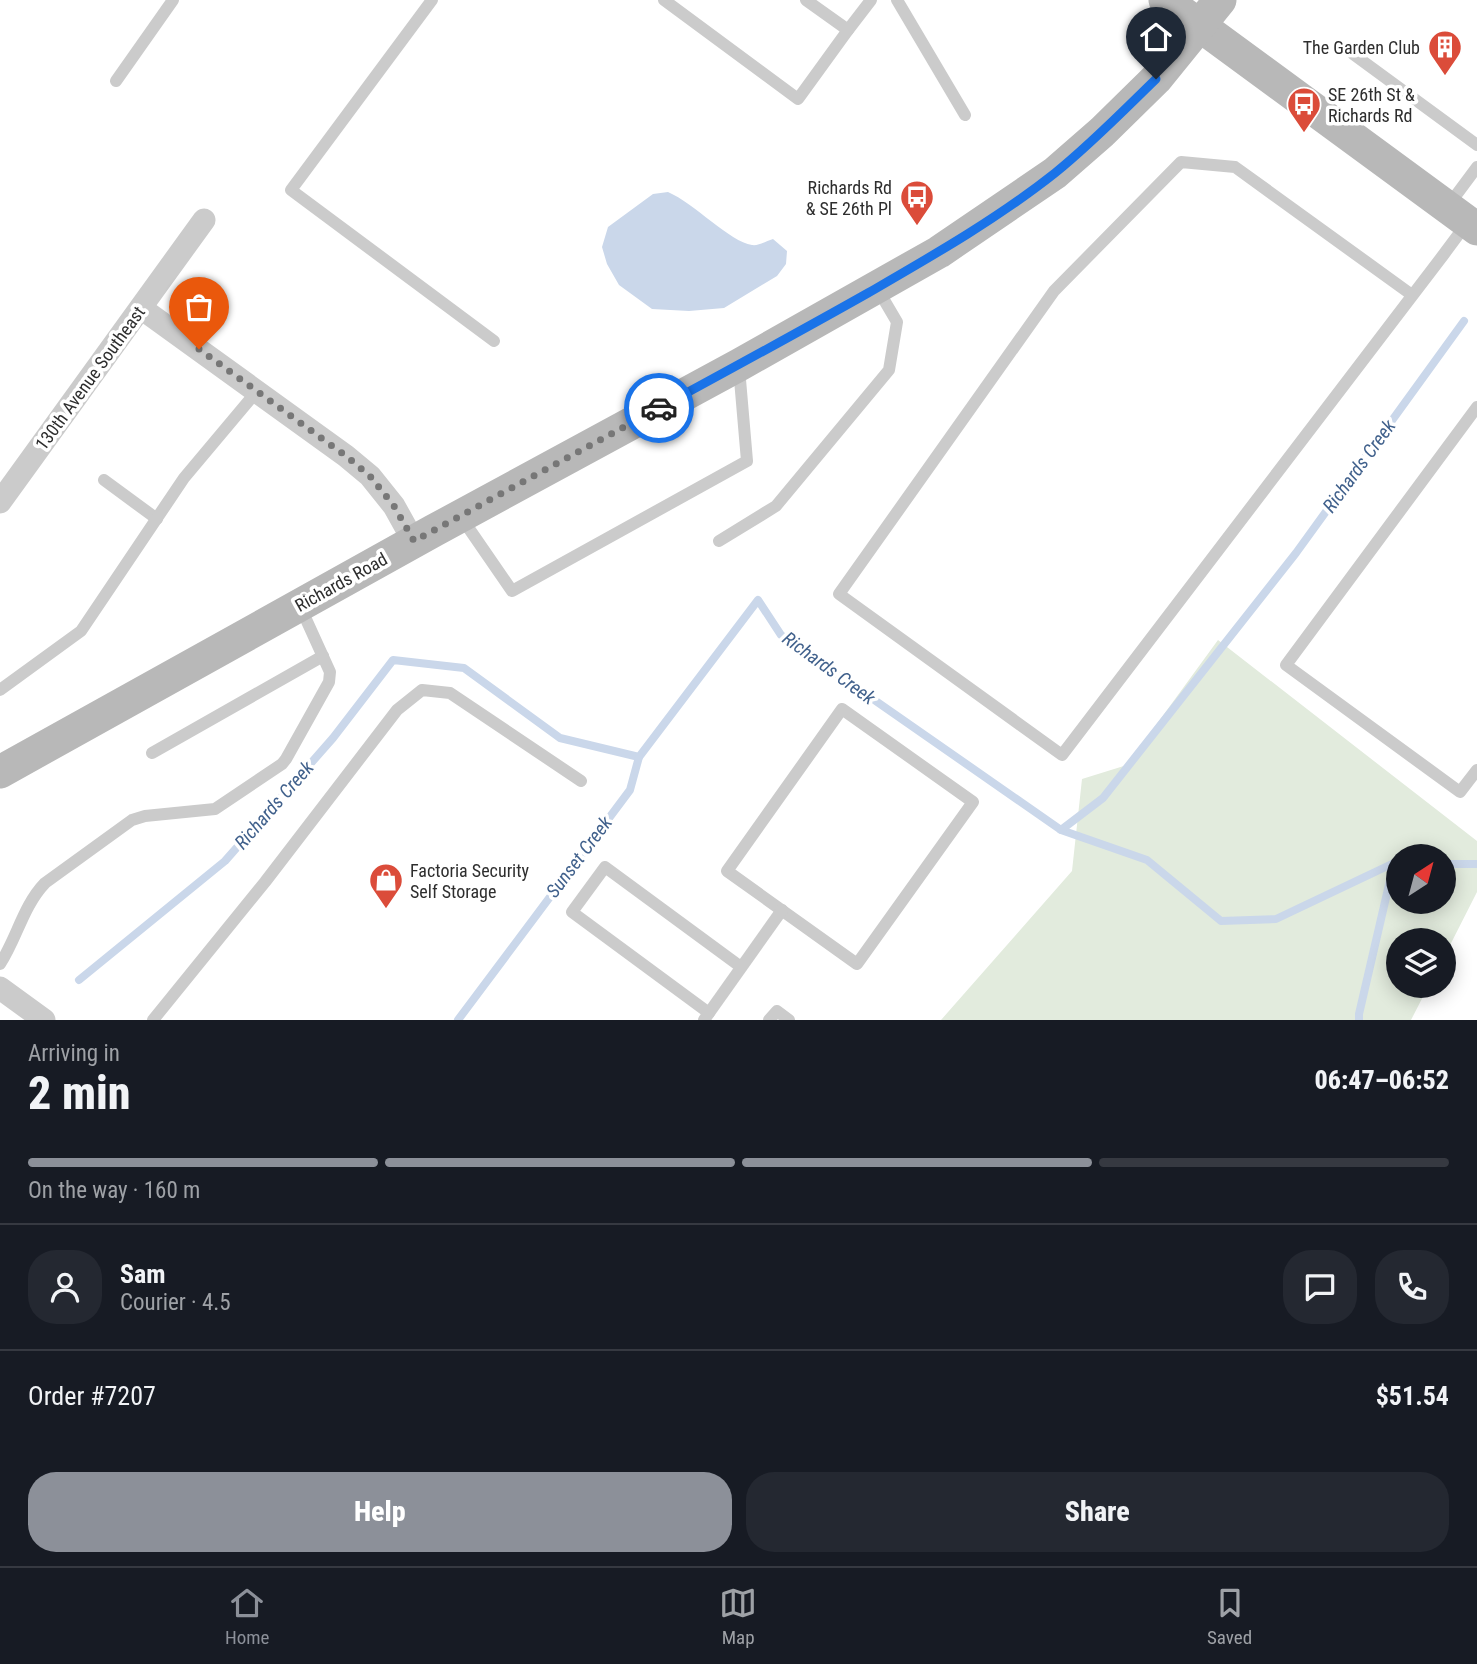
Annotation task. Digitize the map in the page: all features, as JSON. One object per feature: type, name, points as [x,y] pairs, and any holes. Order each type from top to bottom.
[{"type":"main road","points":[[1165,0],[1210,13],[1464,219]]},
{"type":"main road","name":"Richards Road","points":[[0,772],[939,253],[1055,173],[1102,132],[1156,79],[1210,13]]},
{"type":"street","name":"130th Avenue Southeast","points":[[0,502],[204,220]]},
{"type":"street","points":[[141,308],[370,476],[394,506],[414,541]]},
{"type":"street","points":[[0,988],[44,1020]]},
{"type":"lane","points":[[116,82],[173,0]]},
{"type":"lane","points":[[432,0],[291,190],[494,341]]},
{"type":"lane","points":[[664,0],[798,99],[871,0]]},
{"type":"lane","points":[[806,0],[848,30]]},
{"type":"lane","points":[[897,0],[965,115]]},
{"type":"lane","points":[[1353,54],[1477,145]]},
{"type":"lane","points":[[1412,295],[1235,167],[1181,162],[1054,291],[839,594],[1062,755],[1412,295],[1464,219],[1477,167]]},
{"type":"lane","points":[[719,541],[776,506],[889,370],[897,322],[877,288]]},
{"type":"lane","points":[[460,516],[512,591],[747,461],[739,365]]},
{"type":"lane","points":[[0,690],[81,631],[184,478],[257,391]]},
{"type":"lane","points":[[1477,407],[1286,665],[1460,792],[1477,770]]},
{"type":"lane","points":[[104,480],[157,519]]},
{"type":"lane","points":[[0,964],[31,901],[45,883],[132,820],[145,816],[215,809],[282,764],[329,682],[330,672],[299,605]]},
{"type":"lane","points":[[152,753],[323,656]]},
{"type":"lane","points":[[153,1020],[265,883],[397,710],[422,690],[450,693],[581,781]]},
{"type":"lane","points":[[842,709],[973,802],[857,964],[782,910],[727,871],[842,709]]},
{"type":"lane","points":[[741,967],[605,867],[572,912],[706,1017],[782,910]]},
{"type":"lane","points":[[769,1020],[776,1011],[789,1020]]},
{"type":"shaded area","points":[[1218,640],[1477,841],[1477,892],[1456,933],[1456,928],[1386,928],[1386,998],[1422,998],[1411,1020],[941,1020],[1072,871],[1082,779],[1127,765]]},
{"type":"water","points":[[668,192],[743,242],[755,245],[773,239],[787,251],[786,264],[777,276],[724,308],[689,311],[652,309],[619,285],[607,264],[602,247],[608,227],[653,194]]},
{"type":"waterway","name":"Richards Creek","points":[[79,980],[225,861],[333,738],[393,660],[464,668],[560,738],[639,757],[758,600],[781,635],[1061,830],[1103,798],[1296,553],[1464,321]]},
{"type":"waterway","name":"Sunset Creek","points":[[458,1020],[630,790],[639,757]]},
{"type":"waterway","points":[[1061,830],[1147,860],[1221,921],[1276,919],[1386,867]]},
{"type":"waterway","points":[[1456,864],[1477,864]]},
{"type":"waterway","points":[[1359,1020],[1386,898]]},
{"type":"way so far","points":[[199,349],[370,476],[394,506],[414,541],[659,408]]},
{"type":"place","name":"The Garden Club","points":[[1445,77]]},
{"type":"place","name":"SE 26th St & Richards Rd","points":[[1304,134]]},
{"type":"place","name":"Richards Rd & SE 26th Pl","points":[[917,227]]},
{"type":"place","name":"Factoria Security Self Storage","points":[[386,910]]},
{"type":"route","points":[[659,408],[939,253],[1055,173],[1156,79]]}]
